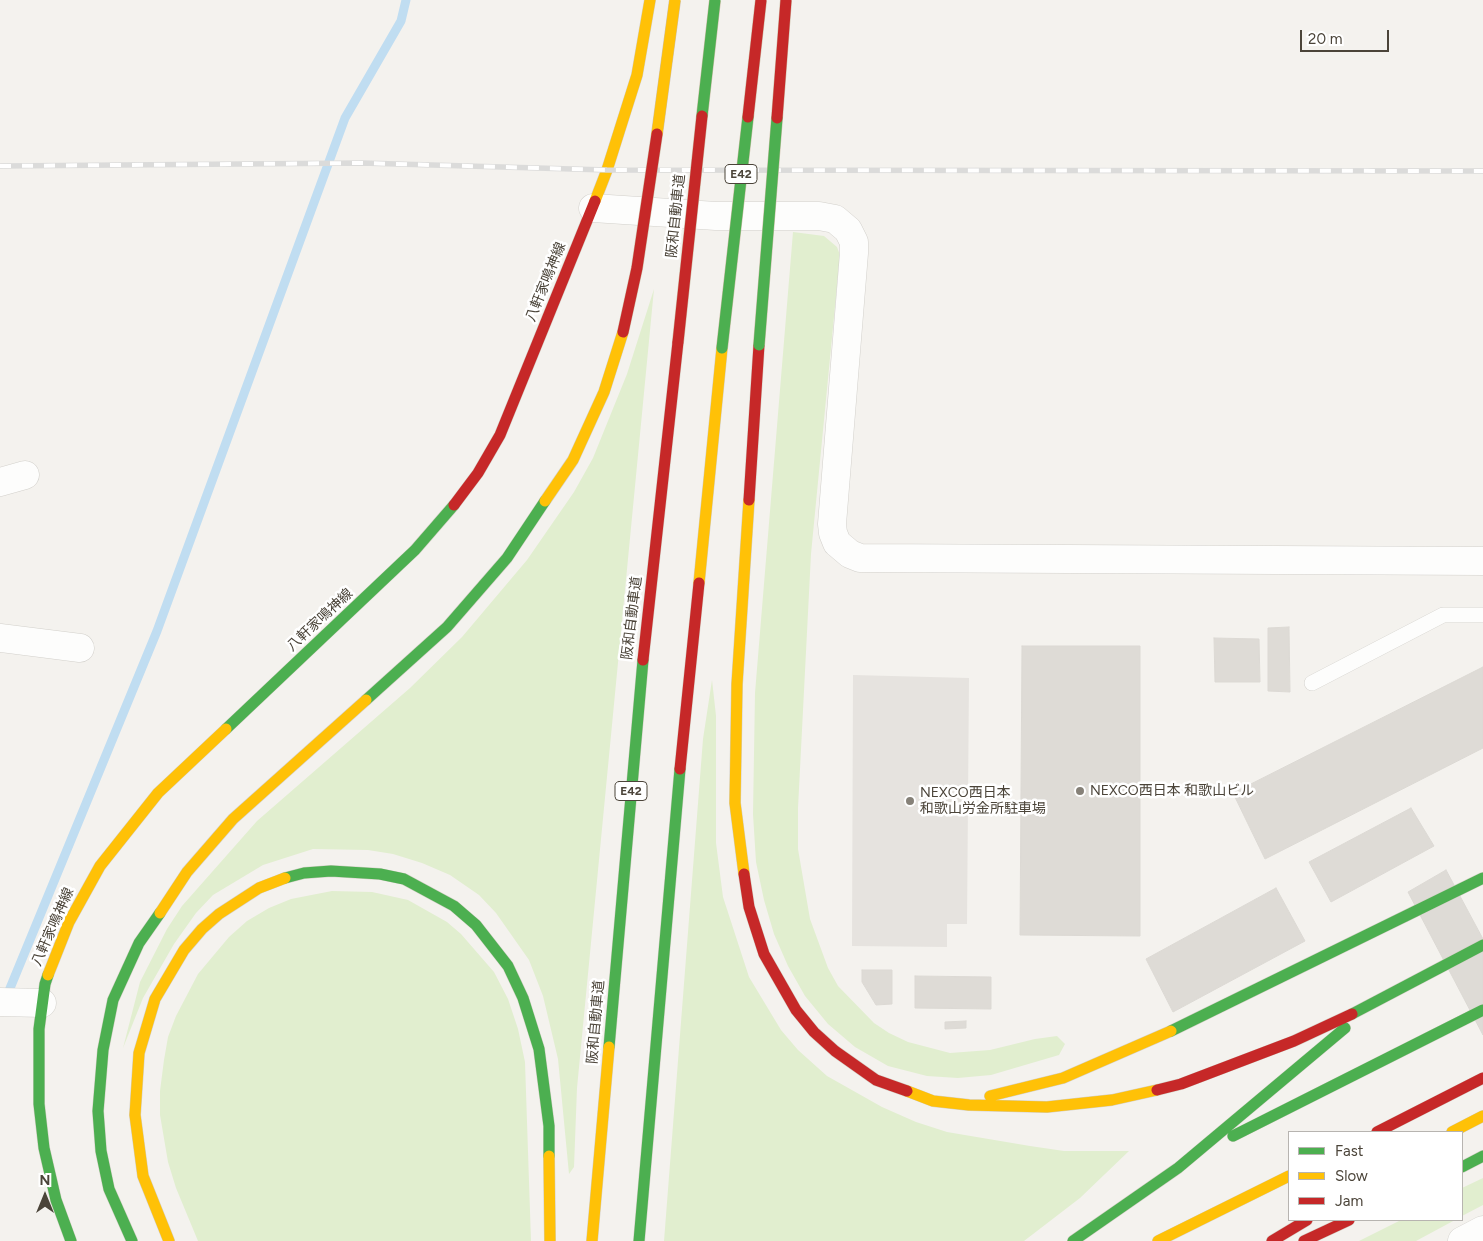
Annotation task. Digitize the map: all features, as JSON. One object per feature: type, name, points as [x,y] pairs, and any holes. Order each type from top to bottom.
[{"type":"main road","name":"八軒家鳴神線","points":[[72,1241],[61,1217],[49,1175],[40,1124],[38,1029],[20,1002],[53,962],[84,892],[100,866],[134,822],[181,770],[409,556],[450,510],[478,473],[500,435],[592,208],[637,75],[650,0]]},
{"type":"main road","points":[[132,1241],[109,1189],[101,1151],[98,1111],[103,1050],[114,1000],[139,943],[187,872],[233,820],[447,627],[507,558],[573,460],[604,392],[623,332],[637,268],[646,212],[675,0]]},
{"type":"main road","name":"阪和自動車道","points":[[592,1241],[641,679],[715,0]]},
{"type":"main road","name":"E42","points":[[639,1241],[670,868],[722,348],[761,0]]},
{"type":"main road","points":[[786,0],[759,345],[737,684],[735,803],[748,907],[764,954],[777,980],[796,1010],[814,1032],[854,1065],[876,1080],[899,1090],[933,1100],[999,1107],[1047,1107],[1112,1100],[1181,1084],[1210,1074],[1294,1041],[1372,1005],[1483,945]]},
{"type":"main road","points":[[169,1241],[143,1176],[135,1115],[139,1053],[155,1000],[166,977],[202,929],[259,888],[304,873],[356,872],[404,879],[454,906],[476,925],[508,966],[523,998],[539,1048],[548,1126],[550,1241]]},
{"type":"main road","points":[[899,1090],[970,1098],[1017,1090],[1063,1078],[1166,1034],[1483,878]]},
{"type":"main road","points":[[1178,1168],[1372,1005]]},
{"type":"main road","points":[[1072,1241],[1178,1168],[1220,1142],[1483,1010]]},
{"type":"main road","points":[[1379,1131],[1483,1078]]},
{"type":"main road","points":[[1454,1131],[1483,1116]]},
{"type":"main road","points":[[1463,1166],[1483,1156]]},
{"type":"main road","points":[[1158,1241],[1288,1176]]},
{"type":"main road","points":[[1164,1241],[1244,1211]]},
{"type":"main road","points":[[1272,1241],[1305,1221]]},
{"type":"main road","points":[[1304,1241],[1347,1221]]},
{"type":"street","points":[[592,208],[716,216],[819,216],[834,219],[848,230],[854,242],[854,253],[832,524],[833,534],[837,543],[850,554],[870,558],[1483,561]]},
{"type":"street","points":[[0,638],[80,648]]},
{"type":"street","points":[[1462,1241],[1483,1230]]},
{"type":"lane","points":[[1312,683],[1443,615],[1483,615]]},
{"type":"green space","points":[[793,232],[824,236],[837,247],[840,255],[811,554],[798,808],[798,849],[810,919],[828,968],[838,986],[874,1023],[889,1033],[908,1042],[950,1053],[990,1050],[1035,1039],[1057,1036],[1065,1044],[1059,1055],[991,1075],[958,1078],[927,1076],[888,1066],[855,1047],[828,1024],[805,996],[788,966],[774,934],[764,900],[756,862],[753,814],[755,693]]},
{"type":"green space","points":[[654,289],[577,1088],[574,1167],[569,1174],[558,1059],[543,996],[529,960],[496,913],[479,895],[450,875],[422,863],[393,854],[368,850],[313,849],[263,865],[213,895],[196,913],[174,944],[143,998],[123,1048],[140,982],[167,929],[182,906],[257,821],[410,688],[462,637],[527,560],[574,492],[593,458],[627,374]]},
{"type":"green space","points":[[712,680],[716,716],[716,843],[723,897],[749,977],[781,1030],[798,1050],[827,1076],[882,1107],[916,1122],[947,1132],[1064,1151],[1129,1151],[1080,1198],[1024,1241],[664,1241],[703,739]]},
{"type":"green space","points":[[332,891],[372,892],[408,900],[447,922],[461,934],[494,972],[508,999],[518,1029],[525,1062],[531,1241],[198,1241],[176,1188],[168,1162],[160,1115],[160,1091],[164,1060],[168,1037],[176,1016],[198,974],[229,937],[247,921],[269,908],[291,899]]},
{"type":"green space","points":[[1483,1178],[1483,1205],[1463,1215],[1463,1188]]},
{"type":"green space","points":[[1399,1221],[1453,1221],[1416,1241],[1359,1241]]},
{"type":"shaded area","name":"NEXCO西日本 和歌山労金所駐車場","points":[[853,675],[969,678],[967,924],[947,924],[947,947],[852,946]]},
{"type":"building","points":[[1289,627],[1290,692],[1268,691],[1268,628]]},
{"type":"building","points":[[1214,638],[1259,639],[1260,682],[1215,682]]},
{"type":"building","name":"NEXCO西日本 和歌山ビル","points":[[1022,646],[1140,646],[1140,936],[1020,935]]},
{"type":"building","points":[[1483,667],[1483,748],[1265,859],[1233,793]]},
{"type":"building","points":[[1411,808],[1434,846],[1331,902],[1309,862]]},
{"type":"building","points":[[1446,870],[1483,939],[1483,1035],[1408,892]]},
{"type":"building","points":[[1276,888],[1305,941],[1173,1012],[1146,959]]},
{"type":"building","points":[[862,970],[892,970],[892,1004],[876,1005],[862,982]]},
{"type":"building","points":[[915,976],[991,977],[991,1009],[915,1008]]},
{"type":"building","points":[[966,1021],[966,1028],[945,1029],[945,1022]]},
{"type":"waterway","points":[[6,998],[157,631],[345,118],[401,21],[406,0]]},
{"type":"railway","points":[[0,166],[362,163],[607,170],[1483,171]]},
{"type":"traffic: fast","points":[[702,116],[715,0]]},
{"type":"traffic: fast","points":[[722,348],[748,117]]},
{"type":"traffic: fast","points":[[759,345],[777,118]]},
{"type":"traffic: fast","points":[[366,700],[447,627],[507,558],[545,501]]},
{"type":"traffic: fast","points":[[226,729],[415,550],[454,505]]},
{"type":"traffic: fast","points":[[609,1047],[643,660]]},
{"type":"traffic: fast","points":[[639,1241],[680,769]]},
{"type":"traffic: fast","points":[[285,878],[304,873],[331,871],[380,874],[404,879],[454,906],[476,925],[508,966],[523,998],[539,1049],[549,1126],[549,1156]]},
{"type":"traffic: fast","points":[[1171,1031],[1483,878]]},
{"type":"traffic: fast","points":[[132,1241],[109,1189],[101,1151],[98,1111],[103,1050],[113,1000],[139,943],[160,913]]},
{"type":"traffic: fast","points":[[1352,1014],[1483,945]]},
{"type":"traffic: fast","points":[[48,975],[39,1029],[39,1104],[44,1148],[56,1200],[71,1241]]},
{"type":"traffic: fast","points":[[1233,1136],[1483,1010]]},
{"type":"traffic: fast","points":[[1073,1241],[1178,1168],[1345,1028]]},
{"type":"traffic: fast","points":[[1463,1166],[1483,1156]]},
{"type":"traffic: slow","points":[[595,201],[607,170],[637,75],[650,0]]},
{"type":"traffic: slow","points":[[657,134],[675,0]]},
{"type":"traffic: slow","points":[[545,501],[573,460],[604,392],[623,332]]},
{"type":"traffic: slow","points":[[699,583],[722,348]]},
{"type":"traffic: slow","points":[[744,874],[735,803],[737,684],[749,500]]},
{"type":"traffic: slow","points":[[160,913],[187,872],[233,819],[366,700]]},
{"type":"traffic: slow","points":[[48,975],[69,922],[100,866],[158,793],[226,729]]},
{"type":"traffic: slow","points":[[169,1241],[143,1176],[135,1115],[139,1053],[155,999],[184,950],[202,929],[219,914],[259,888],[285,878]]},
{"type":"traffic: slow","points":[[990,1096],[1063,1078],[1171,1031]]},
{"type":"traffic: slow","points":[[592,1241],[609,1047]]},
{"type":"traffic: slow","points":[[907,1091],[933,1101],[969,1105],[1047,1107],[1112,1100],[1157,1090]]},
{"type":"traffic: slow","points":[[1454,1131],[1483,1116]]},
{"type":"traffic: slow","points":[[549,1156],[550,1241]]},
{"type":"traffic: slow","points":[[1158,1241],[1288,1176]]},
{"type":"traffic: jam","points":[[748,117],[761,0]]},
{"type":"traffic: jam","points":[[777,118],[786,0]]},
{"type":"traffic: jam","points":[[678,342],[702,116]]},
{"type":"traffic: jam","points":[[623,332],[637,268],[657,134]]},
{"type":"traffic: jam","points":[[454,505],[478,473],[500,435],[595,201]]},
{"type":"traffic: jam","points":[[643,660],[678,342]]},
{"type":"traffic: jam","points":[[749,500],[759,345]]},
{"type":"traffic: jam","points":[[680,769],[699,583]]},
{"type":"traffic: jam","points":[[744,874],[749,907],[764,954],[796,1010],[814,1032],[835,1051],[876,1080],[907,1091]]},
{"type":"traffic: jam","points":[[1157,1090],[1181,1084],[1294,1041],[1352,1014]]},
{"type":"traffic: jam","points":[[1379,1131],[1483,1078]]},
{"type":"traffic: jam","points":[[1272,1241],[1305,1221]]},
{"type":"traffic: jam","points":[[1304,1241],[1347,1221]]},
{"type":"place","name":"NEXCO西日本 和歌山ビル","points":[[1080,791]]},
{"type":"place","name":"NEXCO西日本 和歌山労金所駐車場","points":[[910,801]]}]
